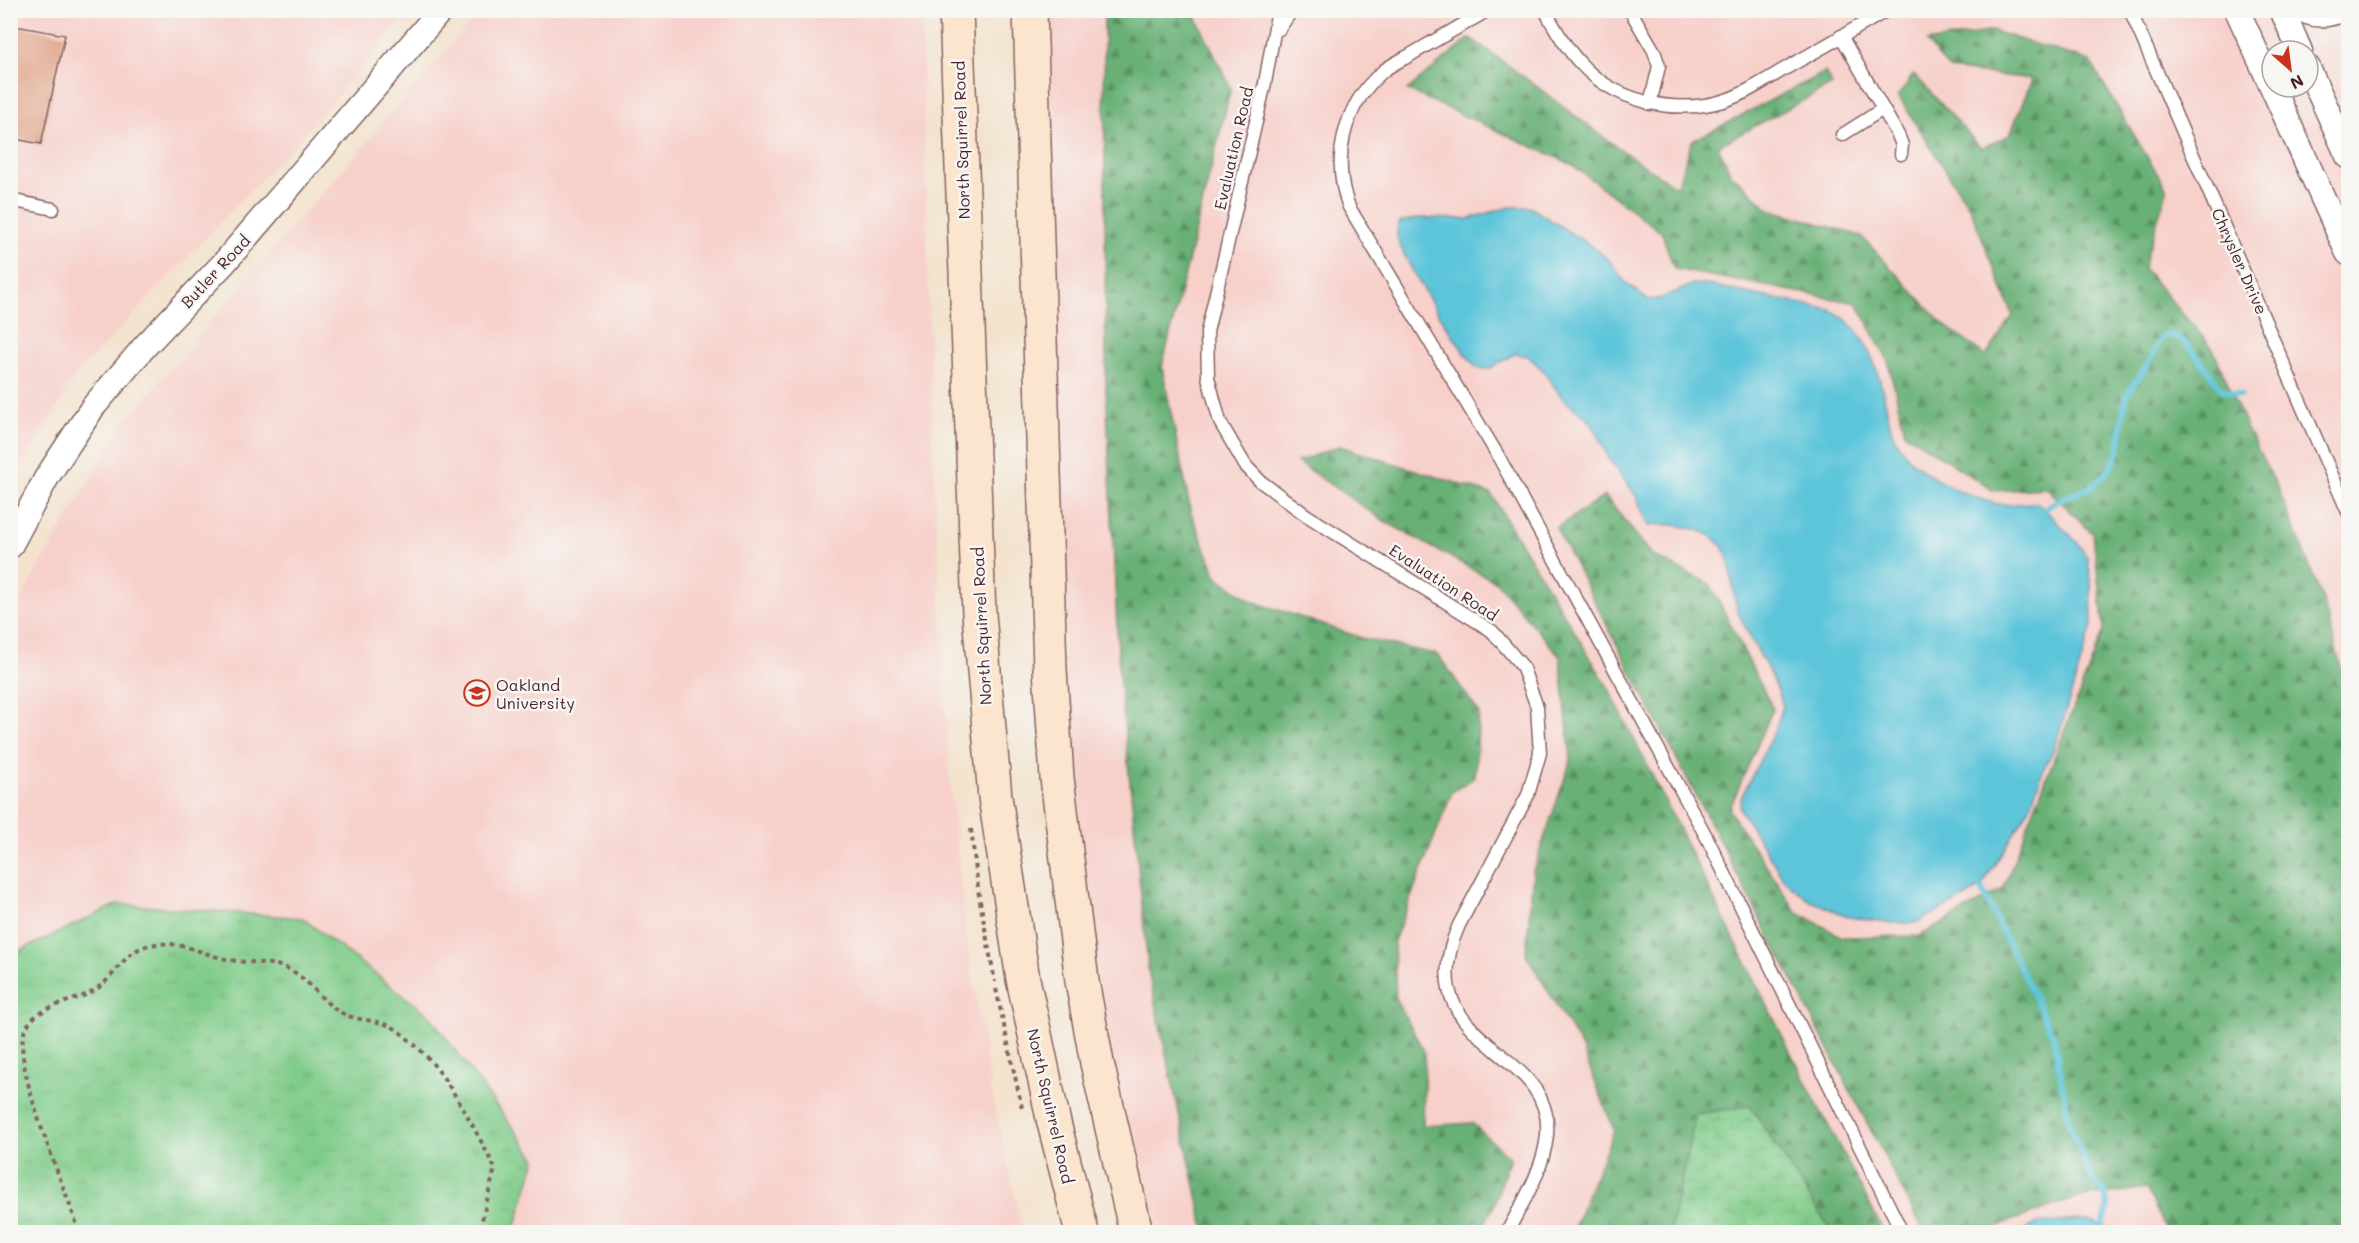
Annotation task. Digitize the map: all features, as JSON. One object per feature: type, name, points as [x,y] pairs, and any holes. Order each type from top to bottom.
[{"type":"main road","name":"North Squirrel Road","points":[[956,10],[979,614],[991,762],[1023,979],[1054,1123],[1082,1233]]},
{"type":"main road","points":[[1030,10],[1050,669],[1057,778],[1082,981],[1096,1063],[1136,1233]]},
{"type":"street","name":"Butler Road","points":[[10,546],[47,477],[93,406],[146,345],[224,263],[441,10]]},
{"type":"street","points":[[2237,10],[2349,253]]},
{"type":"street","points":[[2282,10],[2295,39]]},
{"type":"street","points":[[2320,94],[2349,156]]},
{"type":"lane","name":"Evaluation Road","points":[[1278,10],[1275,38],[1209,323],[1208,377],[1226,432],[1245,465],[1260,481],[1299,510],[1492,631],[1522,666],[1537,707],[1540,753],[1528,795],[1459,925],[1448,962],[1450,989],[1471,1031],[1524,1073],[1535,1089],[1545,1111],[1547,1133],[1544,1155],[1507,1233]]},
{"type":"lane","name":"Evaluation Road","points":[[1275,38],[1282,22],[1292,10]]},
{"type":"lane","points":[[1488,10],[1382,71],[1361,94],[1346,124],[1340,157],[1343,190],[1349,207],[1497,454],[1706,836],[1902,1233]]},
{"type":"lane","points":[[1545,10],[1560,37],[1581,64],[1607,86],[1650,104],[1688,107],[1724,101],[1749,90],[1887,10]]},
{"type":"lane","points":[[1630,10],[1654,51],[1659,66],[1650,104]]},
{"type":"lane","name":"Chrysler Drive","points":[[2130,10],[2349,512]]},
{"type":"lane","points":[[2291,10],[2321,22],[2334,20],[2349,13]]},
{"type":"lane","points":[[1842,36],[1902,145],[1901,154]]},
{"type":"lane","points":[[1842,135],[1883,109]]},
{"type":"lane","points":[[10,200],[53,208]]},
{"type":"path","points":[[79,1233],[30,1092],[22,1041],[24,1032],[36,1016],[101,986],[116,967],[137,949],[166,943],[194,948],[228,960],[283,966],[295,972],[339,1012],[361,1021],[389,1025],[418,1048],[440,1075],[495,1168],[479,1233]]},
{"type":"shaded area","points":[[11,11],[408,11],[310,128],[76,375],[11,487]]},
{"type":"shaded area","name":"Oakland University","points":[[480,11],[921,11],[932,426],[949,772],[967,943],[992,1095],[1023,1232],[11,1232],[11,615],[123,423]]},
{"type":"shaded area","points":[[1043,11],[2348,11],[2348,1232],[1149,1232],[1103,1025],[1066,716]]},
{"type":"green space","points":[[1104,11],[1193,11],[1231,88],[1162,367],[1191,513],[1217,577],[1252,601],[1362,638],[1438,655],[1479,713],[1475,777],[1452,792],[1394,941],[1396,1000],[1425,1053],[1423,1126],[1472,1123],[1510,1158],[1493,1208],[1480,1232],[1205,1232],[1149,976],[1119,673],[1106,389]]},
{"type":"green space","points":[[1993,31],[2090,61],[2167,190],[2143,268],[2213,349],[2247,429],[2278,488],[2323,600],[2348,694],[2348,1232],[2167,1232],[2146,1188],[2076,1198],[2005,1223],[1988,1232],[1924,1232],[1556,528],[1605,496],[1653,556],[1710,584],[1773,709],[1729,810],[1796,911],[1842,937],[1920,936],[2003,889],[2104,630],[2093,534],[2047,488],[1994,491],[1905,433],[1888,361],[1857,303],[1674,269],[1662,233],[1571,164],[1407,90],[1470,38],[1650,170],[1677,187],[1692,141],[1825,72],[1832,85],[1718,146],[1731,174],[1769,209],[1861,236],[1942,323],[1986,356],[2013,315],[1970,208],[1898,96],[1914,74],[1981,148],[2010,135],[2032,79],[1949,69],[1927,42]]},
{"type":"green space","points":[[1339,446],[1491,494],[1607,685],[1806,1083],[1884,1232],[1832,1232],[1750,1106],[1696,1114],[1670,1232],[1572,1232],[1614,1130],[1582,1048],[1526,954],[1533,871],[1571,760],[1560,657],[1496,582],[1386,522],[1297,462]]},
{"type":"green space","points":[[118,904],[302,918],[429,1015],[536,1159],[514,1232],[11,1232],[11,955]]},
{"type":"green space","points":[[1750,1106],[1832,1232],[1670,1232],[1696,1114]]},
{"type":"water","points":[[1510,207],[1530,207],[1596,249],[1609,260],[1625,282],[1648,300],[1662,298],[1693,284],[1830,310],[1842,317],[1852,326],[1868,348],[1878,374],[1893,434],[1898,444],[1917,465],[1940,482],[1980,499],[2005,505],[2038,503],[2077,542],[2087,557],[2091,580],[2092,626],[2054,749],[2044,768],[2029,809],[1981,887],[1915,923],[1892,923],[1850,917],[1809,900],[1784,880],[1740,809],[1741,798],[1776,728],[1783,706],[1769,672],[1741,619],[1725,552],[1718,542],[1707,534],[1690,528],[1675,525],[1649,526],[1635,494],[1610,460],[1591,422],[1563,399],[1542,369],[1528,356],[1514,354],[1489,369],[1477,368],[1432,304],[1409,264],[1397,236],[1400,222],[1419,218],[1468,219]]},
{"type":"water","points":[[2078,1220],[2094,1222],[2113,1232],[2020,1232],[2036,1224]]},
{"type":"building","points":[[10,25],[65,35],[41,144],[10,138]]},
{"type":"waterway","points":[[2045,509],[2059,500],[2090,487],[2111,468],[2118,450],[2127,396],[2164,335],[2172,335],[2189,347],[2222,390],[2241,395]]},
{"type":"waterway","points":[[1981,887],[2054,1038],[2069,1123],[2091,1176],[2105,1194],[2108,1208],[2102,1228]]},
{"type":"place","name":"Oakland University","points":[[477,693]]}]
